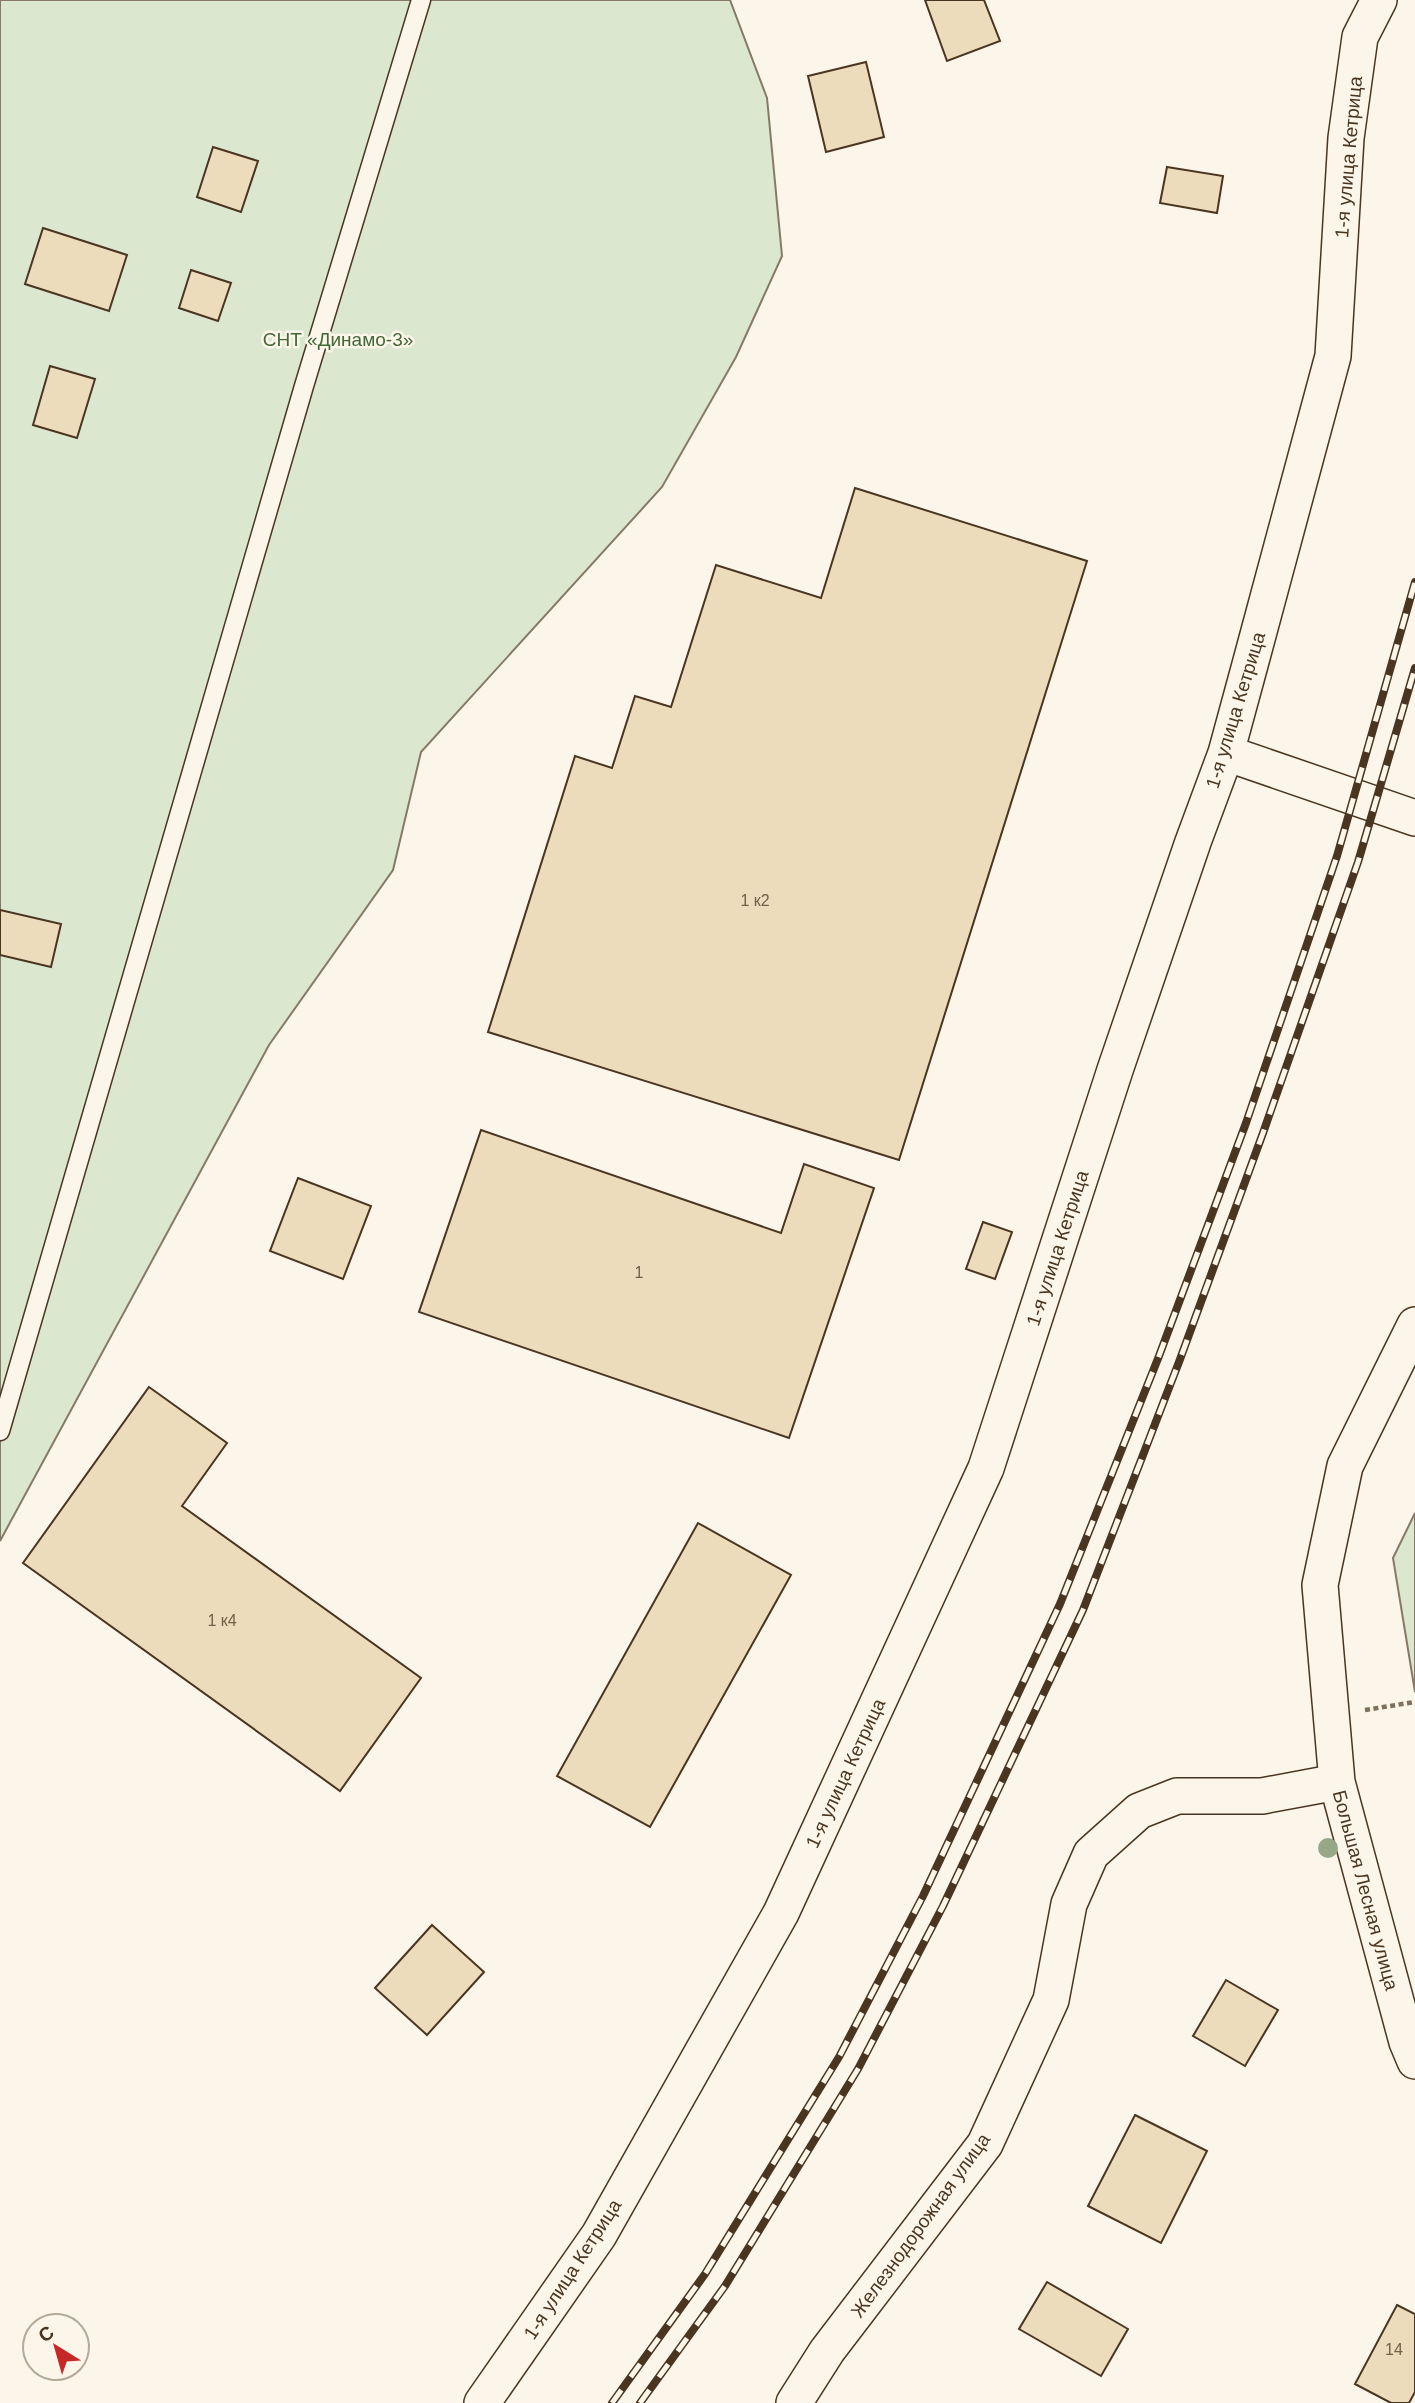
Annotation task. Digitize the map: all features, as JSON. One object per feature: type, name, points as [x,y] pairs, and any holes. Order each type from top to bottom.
[{"type":"street","name":"1-я улица Кетрица","points":[[482,2403],[599,2235],[781,1913],[986,1468],[1119,1057],[1226,753],[1333,356],[1346,138],[1360,37],[1379,0]]},
{"type":"street","points":[[1226,753],[1415,818]]},
{"type":"street","points":[[1330,1715],[1320,1585],[1345,1466],[1415,1325]]},
{"type":"street","name":"Большая Лесная улица","points":[[1330,1715],[1336,1782],[1407,2042],[1415,2061]]},
{"type":"street","name":"Железнодорожная улица","points":[[794,2403],[827,2351],[985,2144],[1051,2000],[1069,1904],[1091,1854],[1139,1811],[1177,1796],[1262,1796],[1336,1782]]},
{"type":"lane","points":[[0,1431],[7,1380],[421,0]]},
{"type":"path","points":[[1330,1715],[1415,1702]]},
{"type":"green space","name":"СНТ «Динамо-3»","points":[[0,0],[730,0],[767,98],[782,256],[736,357],[662,487],[421,752],[393,870],[269,1045],[0,1541]]},
{"type":"green space","points":[[1415,1513],[1415,1692],[1393,1558]]},
{"type":"building","points":[[925,0],[984,0],[1000,41],[947,61]]},
{"type":"building","points":[[866,62],[884,137],[826,152],[808,76]]},
{"type":"building","points":[[213,147],[258,161],[241,212],[197,197]]},
{"type":"building","points":[[1167,167],[1223,176],[1217,213],[1160,203]]},
{"type":"building","points":[[43,228],[127,255],[109,311],[25,284]]},
{"type":"building","points":[[191,270],[231,283],[218,321],[179,308]]},
{"type":"building","points":[[50,366],[95,379],[77,438],[33,425]]},
{"type":"building","points":[[855,488],[1087,561],[899,1160],[488,1032],[575,756],[612,768],[635,696],[671,707],[716,565],[821,598]]},
{"type":"building","points":[[0,910],[61,924],[51,967],[0,955]]},
{"type":"building","points":[[481,1130],[781,1233],[804,1164],[874,1188],[789,1438],[419,1312]]},
{"type":"building","points":[[298,1178],[371,1206],[343,1279],[270,1251]]},
{"type":"building","points":[[983,1222],[1012,1232],[995,1279],[966,1269]]},
{"type":"building","points":[[149,1387],[227,1443],[182,1506],[421,1678],[340,1791],[23,1563]]},
{"type":"building","points":[[698,1523],[791,1575],[650,1827],[557,1776]]},
{"type":"building","points":[[432,1925],[484,1972],[427,2035],[375,1988]]},
{"type":"building","points":[[1226,1980],[1278,2010],[1245,2066],[1193,2036]]},
{"type":"building","points":[[1135,2115],[1207,2151],[1161,2243],[1088,2206]]},
{"type":"building","points":[[1047,2282],[1128,2329],[1101,2376],[1019,2329]]},
{"type":"building","points":[[1397,2305],[1415,2314],[1415,2392],[1409,2403],[1391,2403],[1355,2384]]},
{"type":"railway","points":[[612,2403],[705,2274],[839,2057],[923,1896],[1060,1604],[1159,1356],[1246,1123],[1337,856],[1415,582]]},
{"type":"railway","points":[[640,2403],[725,2286],[858,2069],[943,1906],[1083,1610],[1179,1362],[1263,1133],[1358,862],[1415,668]]}]
